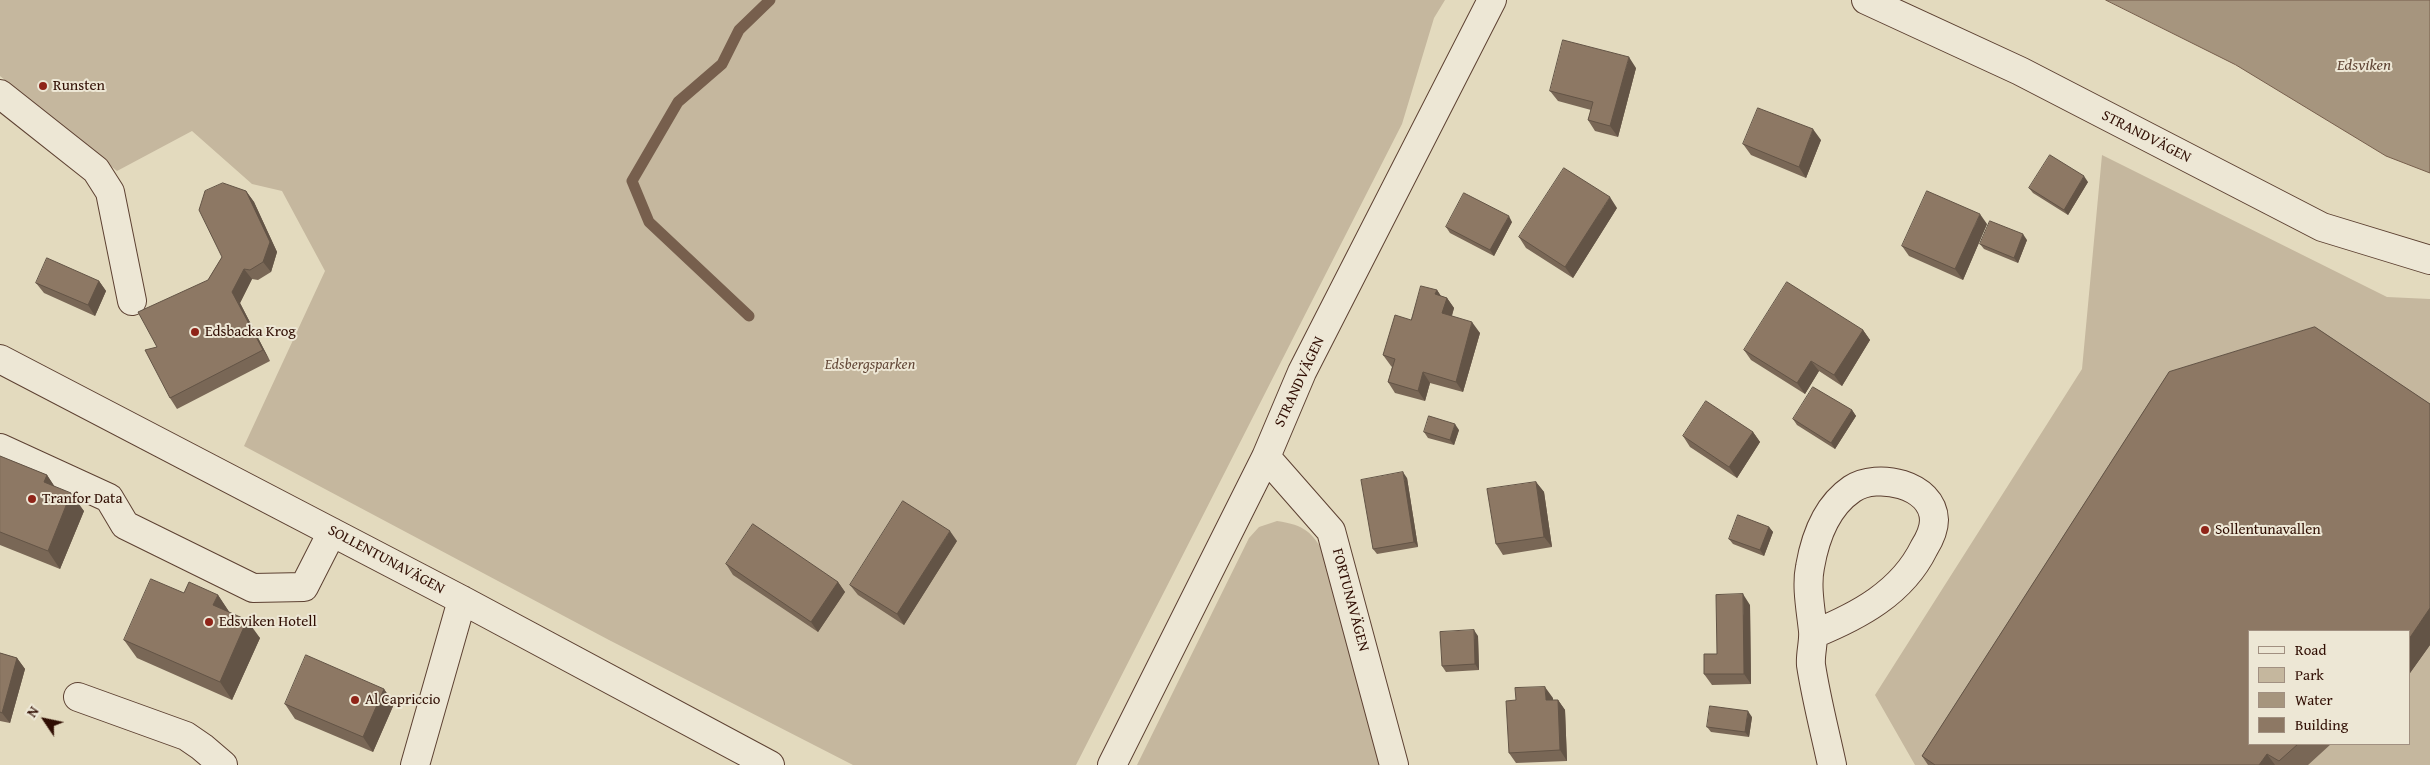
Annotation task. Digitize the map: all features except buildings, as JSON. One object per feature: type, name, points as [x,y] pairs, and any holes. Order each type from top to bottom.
[{"type":"street","name":"STRANDVÄGEN","points":[[1112,765],[1266,457],[1302,372],[1492,0]]},
{"type":"street","name":"STRANDVÄGEN","points":[[1866,0],[2020,71],[2322,227],[2430,260]]},
{"type":"street","points":[[0,94],[96,170],[110,192],[132,301]]},
{"type":"street","name":"SOLLENTUNAVÄGEN","points":[[0,359],[462,600],[770,765]]},
{"type":"street","points":[[0,448],[109,498],[125,525],[253,588],[304,587],[332,532]]},
{"type":"street","name":"FORTUNAVÄGEN","points":[[1266,457],[1331,531],[1394,765]]},
{"type":"street","points":[[1814,634],[1848,620],[1872,606],[1902,580],[1913,566],[1927,543],[1934,520],[1927,501],[1920,495],[1905,486],[1888,481],[1863,483],[1852,489],[1829,514],[1814,549],[1810,569],[1814,634],[1811,662],[1832,765]]},
{"type":"street","points":[[415,765],[462,600]]},
{"type":"street","points":[[78,697],[186,736],[223,765]]},
{"type":"green space","name":"Edsbergsparken","points":[[0,0],[1445,0],[1434,18],[1402,124],[1076,765],[853,765],[609,640],[244,446],[325,271],[282,191],[252,184],[192,131],[117,171],[0,76]]},
{"type":"green space","name":"Sollentunavallen","points":[[2102,155],[2387,297],[2430,299],[2430,765],[1915,765],[1875,695],[2082,369]]},
{"type":"green space","points":[[1277,521],[1294,525],[1307,531],[1312,535],[1326,556],[1382,765],[1137,765],[1249,538],[1259,527]]},
{"type":"water","name":"Edsviken","points":[[2106,0],[2430,0],[2430,173],[2386,156],[2236,65]]},
{"type":"waterway","points":[[749,316],[649,222],[632,181],[678,102],[722,64],[739,30],[770,0]]},
{"type":"place","name":"Runsten","points":[[43,86]]},
{"type":"place","name":"Edsbacka Krog","points":[[195,332]]},
{"type":"place","name":"Tranfor Data","points":[[32,499]]},
{"type":"place","name":"Sollentunavallen","points":[[2205,530]]},
{"type":"place","name":"Edsviken Hotell","points":[[209,622]]},
{"type":"place","name":"Al Capriccio","points":[[355,700]]}]
